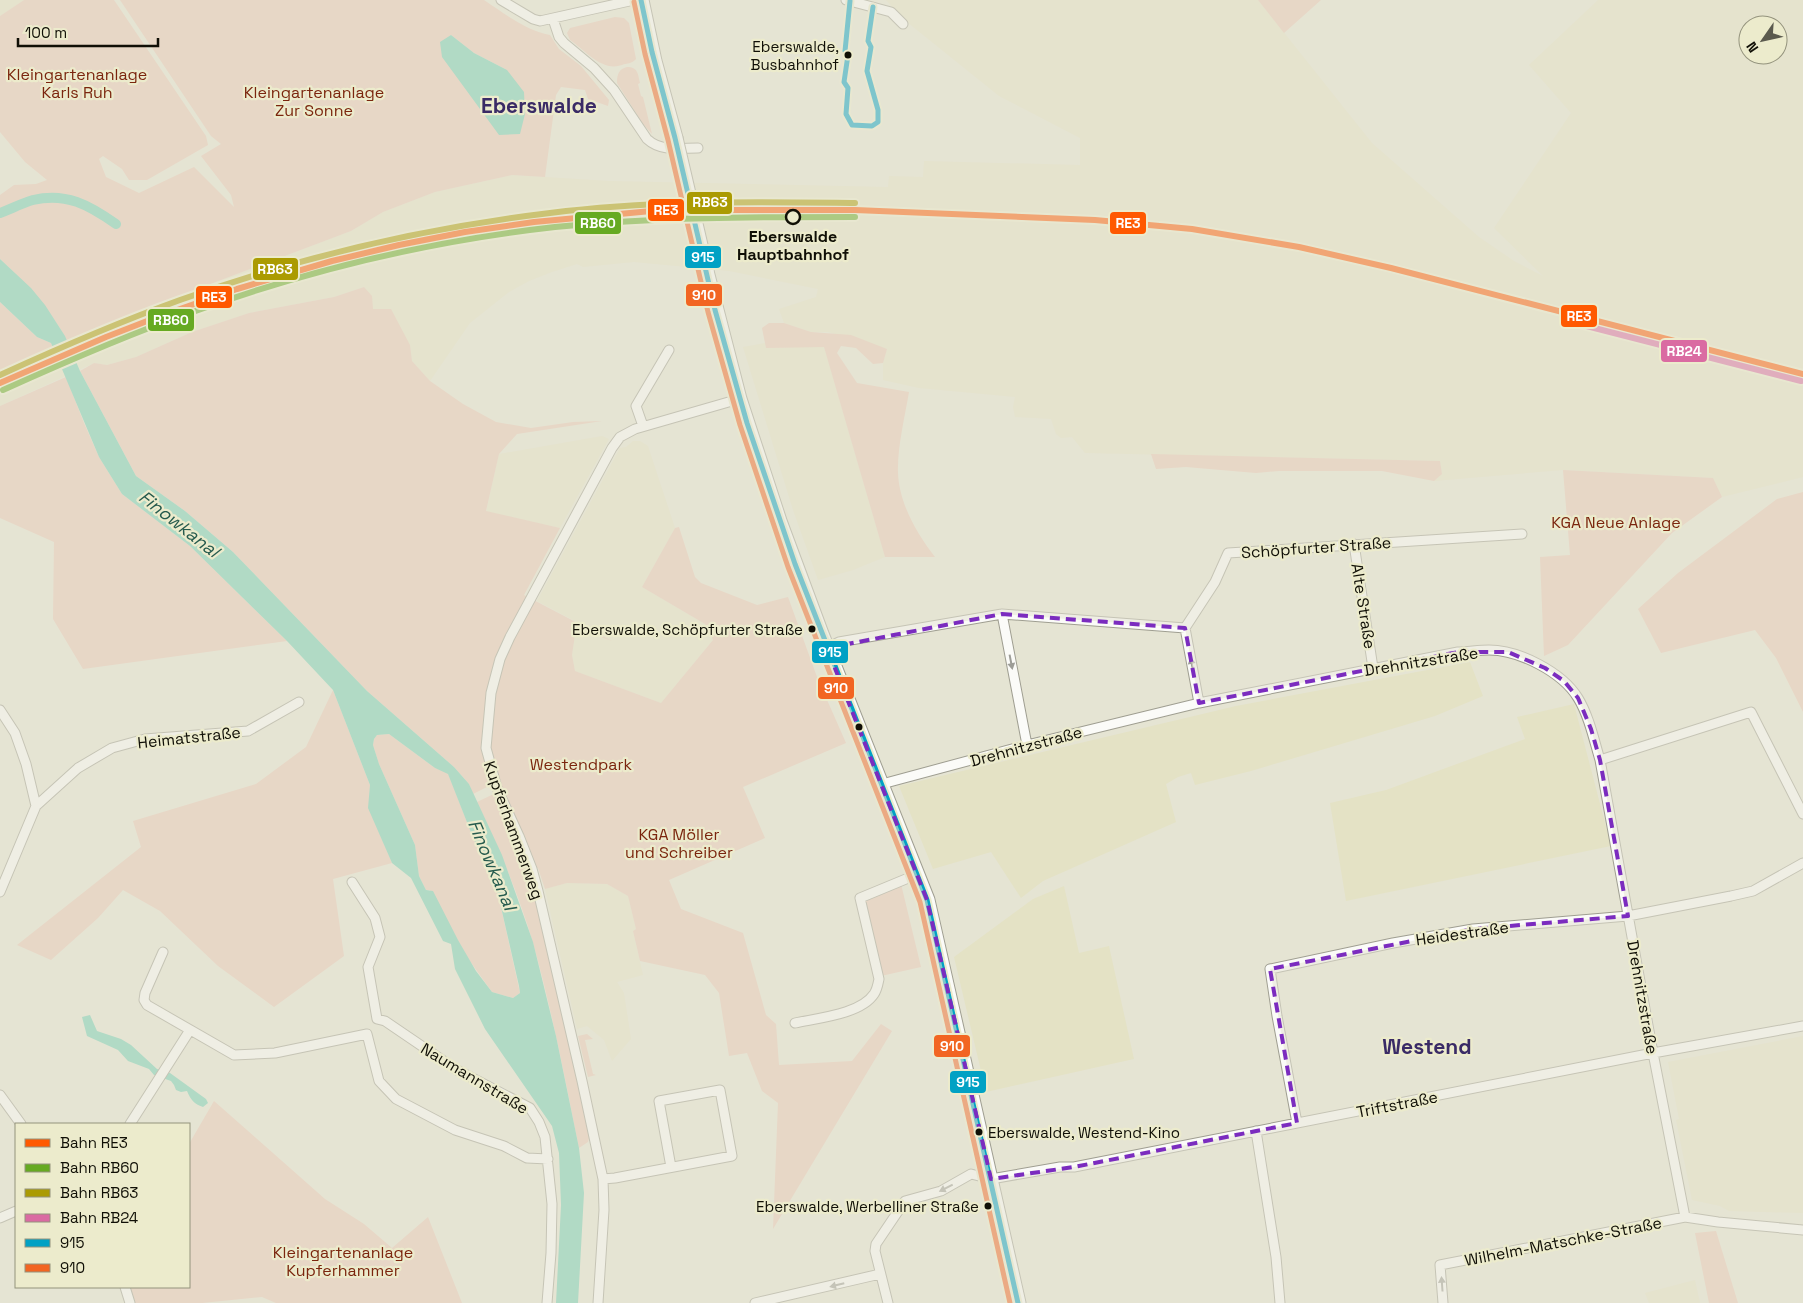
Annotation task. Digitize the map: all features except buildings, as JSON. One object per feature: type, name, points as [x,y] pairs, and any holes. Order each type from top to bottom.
[{"type":"main road","points":[[641,0],[706,270],[740,399],[779,521],[927,900],[1018,1303]]},
{"type":"street","points":[[501,0],[533,19],[540,21],[634,0]]},
{"type":"street","points":[[846,0],[891,12],[903,24]]},
{"type":"street","points":[[553,19],[559,37],[594,68],[614,90],[647,139],[660,148],[698,148]]},
{"type":"street","points":[[643,426],[636,406],[669,350]]},
{"type":"street","name":"Kupferhammerweg","points":[[598,1303],[604,1210],[603,1179],[538,891],[532,869],[519,836],[497,788],[486,748],[494,678],[510,637],[612,448],[620,437],[643,426],[740,399]]},
{"type":"street","name":"Schöpfurter Straße","points":[[1185,628],[1216,582],[1228,552],[1522,534]]},
{"type":"street","name":"Alte Straße","points":[[1354,544],[1374,668]]},
{"type":"street","points":[[1002,614],[1027,745]]},
{"type":"street","points":[[827,648],[839,642],[1002,614],[1185,628],[1199,703]]},
{"type":"street","name":"Drehnitzstraße","points":[[882,784],[1027,745],[1199,703],[1458,652],[1490,650],[1508,652],[1548,670],[1564,681],[1578,698],[1591,729],[1600,760],[1653,1053],[1685,1216]]},
{"type":"street","name":"Heimatstraße","points":[[0,892],[36,806],[78,768],[112,748],[144,739],[248,731],[299,702]]},
{"type":"street","points":[[0,710],[14,733],[26,764],[36,806]]},
{"type":"street","points":[[1600,760],[1751,712],[1803,814]]},
{"type":"street","name":"Heidestraße","points":[[1297,1123],[1270,970],[1393,943],[1473,929],[1628,916],[1753,891],[1803,863]]},
{"type":"street","points":[[795,1024],[846,1012],[865,1005],[876,993],[879,979],[860,898],[918,874]]},
{"type":"street","points":[[164,952],[145,993],[144,1000],[147,1005],[234,1055],[275,1053],[367,1034],[377,1019],[368,968],[380,937],[375,918],[352,882]]},
{"type":"street","name":"Naumannstraße","points":[[377,1019],[386,1021],[457,1070],[530,1108],[539,1122],[545,1137],[552,1204],[547,1303]]},
{"type":"street","name":"Triftstraße","points":[[888,1303],[875,1251],[876,1244],[905,1201],[941,1191],[972,1174],[991,1179],[1060,1167],[1074,1167],[1653,1053],[1803,1026]]},
{"type":"street","points":[[131,1123],[190,1030]]},
{"type":"street","points":[[367,1034],[379,1081],[396,1099],[455,1130],[504,1146],[527,1158],[548,1159]]},
{"type":"street","points":[[603,1179],[671,1167],[732,1156],[720,1090],[659,1101],[671,1167]]},
{"type":"street","points":[[0,1095],[20,1123]]},
{"type":"street","points":[[1256,1131],[1276,1258],[1280,1303]]},
{"type":"street","points":[[0,1218],[15,1211]]},
{"type":"street","points":[[1685,1216],[1718,1222],[1803,1230]]},
{"type":"street","name":"Wilhelm-Matschke-Straße","points":[[1443,1303],[1440,1265],[1685,1216]]},
{"type":"street","points":[[755,1303],[880,1274]]},
{"type":"street","points":[[125,1288],[130,1303]]},
{"type":"highlighted area","points":[[1002,614],[1185,628],[1199,703],[1458,652],[1508,652],[1545,668],[1564,681],[1578,698],[1591,729],[1600,760],[1628,916],[1473,929],[1270,969],[1297,1123],[1074,1167],[991,1179],[927,900],[827,648]]},
{"type":"shaded area","points":[[0,0],[24,0],[0,16]]},
{"type":"shaded area","points":[[886,0],[1258,0],[1372,143],[1479,237],[1514,261],[1543,276],[1494,228],[1571,113],[1529,65],[1598,0],[1803,0],[1803,477],[1722,497],[1713,478],[1563,470],[1434,481],[1442,474],[1440,461],[1085,453],[1072,437],[1061,438],[1056,434],[1051,419],[1015,417],[1013,407],[1015,397],[919,388],[883,380],[883,363],[887,349],[828,332],[811,332],[784,323],[779,309],[816,297],[818,289],[729,271],[634,262],[583,267],[577,264],[529,281],[509,292],[470,323],[430,381],[412,361],[410,345],[373,309],[364,287],[334,297],[249,313],[192,332],[136,357],[107,365],[94,363],[0,406],[0,378],[39,363],[192,291],[351,231],[383,212],[435,192],[512,175],[610,181],[888,187],[889,176],[923,177],[924,161],[1080,165],[1080,138],[999,96],[902,18]]},
{"type":"shaded area","points":[[765,343],[766,348],[824,346],[885,557],[853,570],[818,580],[793,510],[743,347]]},
{"type":"shaded area","points":[[602,436],[609,439],[560,528],[486,512],[499,454]]},
{"type":"shaded area","points":[[633,441],[640,441],[648,446],[675,528],[642,587],[705,624],[713,640],[661,703],[575,671],[572,655],[576,627],[607,638],[537,601],[620,448],[626,447]]},
{"type":"shaded area","points":[[1470,662],[1483,696],[1435,716],[1251,771],[1195,785],[1191,773],[1178,777],[1166,784],[1176,822],[1043,881],[1021,898],[991,852],[933,869],[899,786],[1236,706]]},
{"type":"shaded area","points":[[1574,704],[1611,846],[1346,901],[1330,803],[1386,790],[1525,739],[1517,717]]},
{"type":"shaded area","points":[[567,883],[607,884],[628,896],[636,929],[633,931],[643,975],[617,982],[624,993],[631,1039],[612,1061],[604,1040],[587,1026],[577,1029],[545,889]]},
{"type":"shaded area","points":[[1064,886],[1079,953],[1109,946],[1134,1059],[986,1092],[954,957],[1033,899]]},
{"type":"shaded area","points":[[1803,1036],[1803,1213],[1729,1211],[1720,1206],[1692,1200],[1676,1120],[1679,1119],[1668,1062]]},
{"type":"shaded area","points":[[1695,1280],[1700,1303],[1649,1303],[1645,1293]]},
{"type":"green space","points":[[24,0],[114,0],[206,136],[208,145],[147,180],[129,180],[122,169],[103,156],[99,159],[106,177],[139,193],[194,167],[234,207],[231,195],[201,156],[221,144],[211,136],[120,0],[484,0],[524,25],[550,35],[559,49],[581,66],[609,100],[608,106],[588,99],[585,90],[561,87],[556,95],[545,177],[512,175],[435,192],[383,212],[351,231],[192,291],[71,348],[56,322],[40,300],[0,259],[0,195],[14,185],[36,184],[47,180],[25,162],[0,132],[0,16]],"holes":[[[451,35],[474,53],[507,70],[441,43]]]},
{"type":"green space","points":[[1258,0],[1321,0],[1284,33]]},
{"type":"green space","points":[[615,17],[624,18],[629,23],[636,59],[631,63],[608,66],[601,63],[570,40],[567,33],[570,28]]},
{"type":"green space","points":[[627,67],[633,68],[638,74],[640,83],[638,84],[652,134],[643,124],[617,83],[619,72]]},
{"type":"green space","points":[[364,287],[372,296],[373,309],[391,309],[410,345],[412,361],[430,381],[463,404],[496,422],[531,428],[573,422],[602,421],[517,434],[499,454],[486,511],[560,528],[524,595],[612,641],[576,628],[572,655],[575,671],[661,703],[713,640],[705,624],[642,587],[675,528],[679,527],[695,577],[701,583],[757,605],[788,597],[817,677],[846,743],[743,787],[765,838],[669,880],[681,909],[743,933],[766,1015],[776,1024],[779,1065],[852,1061],[881,1024],[892,1031],[773,1229],[778,1103],[762,1091],[747,1053],[729,1056],[719,993],[705,975],[640,961],[633,931],[636,929],[628,896],[607,884],[567,883],[545,889],[538,868],[532,869],[592,1126],[588,1142],[579,1148],[552,1019],[533,943],[508,872],[477,802],[498,792],[495,783],[473,794],[469,784],[454,767],[367,691],[233,552],[185,511],[136,476],[80,371],[94,363],[107,365],[136,357],[192,332],[249,313],[334,297]]},
{"type":"green space","points":[[0,302],[37,337],[51,343],[56,355],[0,378]]},
{"type":"green space","points":[[769,323],[784,323],[811,332],[851,335],[887,349],[883,363],[873,364],[856,348],[841,346],[837,353],[857,383],[909,392],[899,453],[899,484],[910,518],[935,557],[885,557],[824,347],[766,348],[762,328]]},
{"type":"green space","points":[[66,377],[99,457],[122,494],[190,546],[287,641],[83,669],[53,619],[54,542],[0,518],[0,406]]},
{"type":"green space","points":[[1151,454],[1440,461],[1442,474],[1434,481],[1382,471],[1279,471],[1256,473],[1186,467],[1156,469]]},
{"type":"green space","name":"KGA Neue Anlage","points":[[1563,470],[1713,478],[1722,497],[1672,533],[1568,645],[1544,656],[1540,557],[1570,555]]},
{"type":"green space","points":[[1803,492],[1803,712],[1776,658],[1755,630],[1661,653],[1638,609],[1678,573],[1777,499]]},
{"type":"green space","points":[[333,690],[370,785],[369,808],[392,863],[333,879],[344,956],[274,1007],[218,966],[160,911],[123,890],[98,918],[51,960],[17,945],[141,847],[133,821],[256,784],[306,747]]},
{"type":"green space","points":[[389,734],[435,768],[448,773],[498,894],[520,993],[513,998],[492,992],[467,957],[430,890],[426,890],[419,876],[415,845],[379,764],[373,745],[377,735]]},
{"type":"green space","points":[[901,884],[921,967],[881,976],[864,905],[865,898]]},
{"type":"green space","points":[[587,1034],[593,1039],[585,1040],[593,1074],[596,1075],[588,1077],[578,1036]]},
{"type":"green space","name":"Kleingartenanlage Kupferhammer","points":[[214,1101],[325,1199],[364,1224],[392,1248],[428,1217],[462,1303],[276,1303],[262,1297],[202,1303],[130,1303],[125,1288],[190,1288],[190,1142]]},
{"type":"green space","points":[[1716,1231],[1738,1303],[1709,1303],[1695,1233]]},
{"type":"water","points":[[451,35],[474,53],[507,70],[524,92],[525,114],[520,134],[499,135],[442,57],[440,42]]},
{"type":"water","name":"Finowkanal","points":[[0,259],[31,288],[45,305],[65,336],[80,371],[136,476],[185,511],[233,552],[367,691],[454,767],[469,784],[502,855],[533,942],[556,1036],[579,1148],[584,1193],[578,1303],[556,1303],[561,1205],[559,1153],[552,1126],[485,1029],[455,969],[451,944],[443,941],[411,878],[392,863],[368,808],[370,785],[333,690],[287,641],[190,546],[122,494],[99,457],[51,343],[37,337],[0,302]],"holes":[[[389,734],[435,768],[448,774],[498,894],[519,986],[520,993],[513,998],[492,992],[476,971],[433,891],[426,890],[419,876],[415,845],[379,764],[373,745],[374,739],[377,735]]]},
{"type":"water","points":[[90,1015],[97,1031],[121,1039],[131,1045],[157,1069],[170,1073],[206,1099],[208,1103],[203,1107],[197,1105],[187,1091],[181,1092],[176,1090],[171,1081],[154,1075],[149,1069],[128,1061],[118,1050],[87,1036],[82,1017]]},
{"type":"waterway","points":[[0,213],[33,200],[45,198],[67,199],[87,206],[116,224]]},
{"type":"rail line","name":"RB63","points":[[0,375],[112,326],[180,300],[271,270],[409,236],[503,219],[626,206],[702,203],[855,203]]},
{"type":"rail line","name":"RE3","points":[[0,383],[160,316],[237,289],[332,261],[465,232],[534,222],[662,210],[855,210],[1095,220],[1192,229],[1299,247],[1391,268],[1803,374]]},
{"type":"rail line","name":"RB60","points":[[3,390],[163,322],[232,298],[322,271],[414,249],[508,233],[630,221],[705,218],[855,217]]},
{"type":"rail line","name":"RB24","points":[[1567,321],[1801,381]]},
{"type":"transit line","name":"915","points":[[641,0],[715,310],[747,423],[795,564],[927,900],[1018,1303]]},
{"type":"transit line","name":"915","points":[[850,1],[845,51],[848,55],[844,82],[848,88],[846,114],[852,125],[872,126],[878,122],[878,110],[867,71],[871,47],[868,41],[873,7]]},
{"type":"transit line","name":"910","points":[[634,2],[708,312],[740,425],[788,567],[920,902],[1010,1303]]},
{"type":"place","name":"Eberswalde, Busbahnhof","points":[[848,55]]},
{"type":"place","name":"Eberswalde Hauptbahnhof","points":[[793,217]]},
{"type":"place","name":"Eberswalde, Schöpfurter Straße","points":[[812,629]]},
{"type":"place","name":"Eberswalde, Westend-Kino","points":[[979,1132]]},
{"type":"place","name":"Eberswalde, Werbelliner Straße","points":[[988,1206]]},
{"type":"district","name":"Eberswalde","points":[[539,106]]},
{"type":"district","name":"Westend","points":[[1427,1047]]},
{"type":"park label","name":"Kleingartenanlage Karls Ruh","points":[[77,83]]},
{"type":"park label","name":"Kleingartenanlage Zur Sonne","points":[[314,101]]},
{"type":"park label","name":"Westendpark","points":[[581,764]]},
{"type":"park label","name":"KGA Möller und Schreiber","points":[[679,843]]}]
